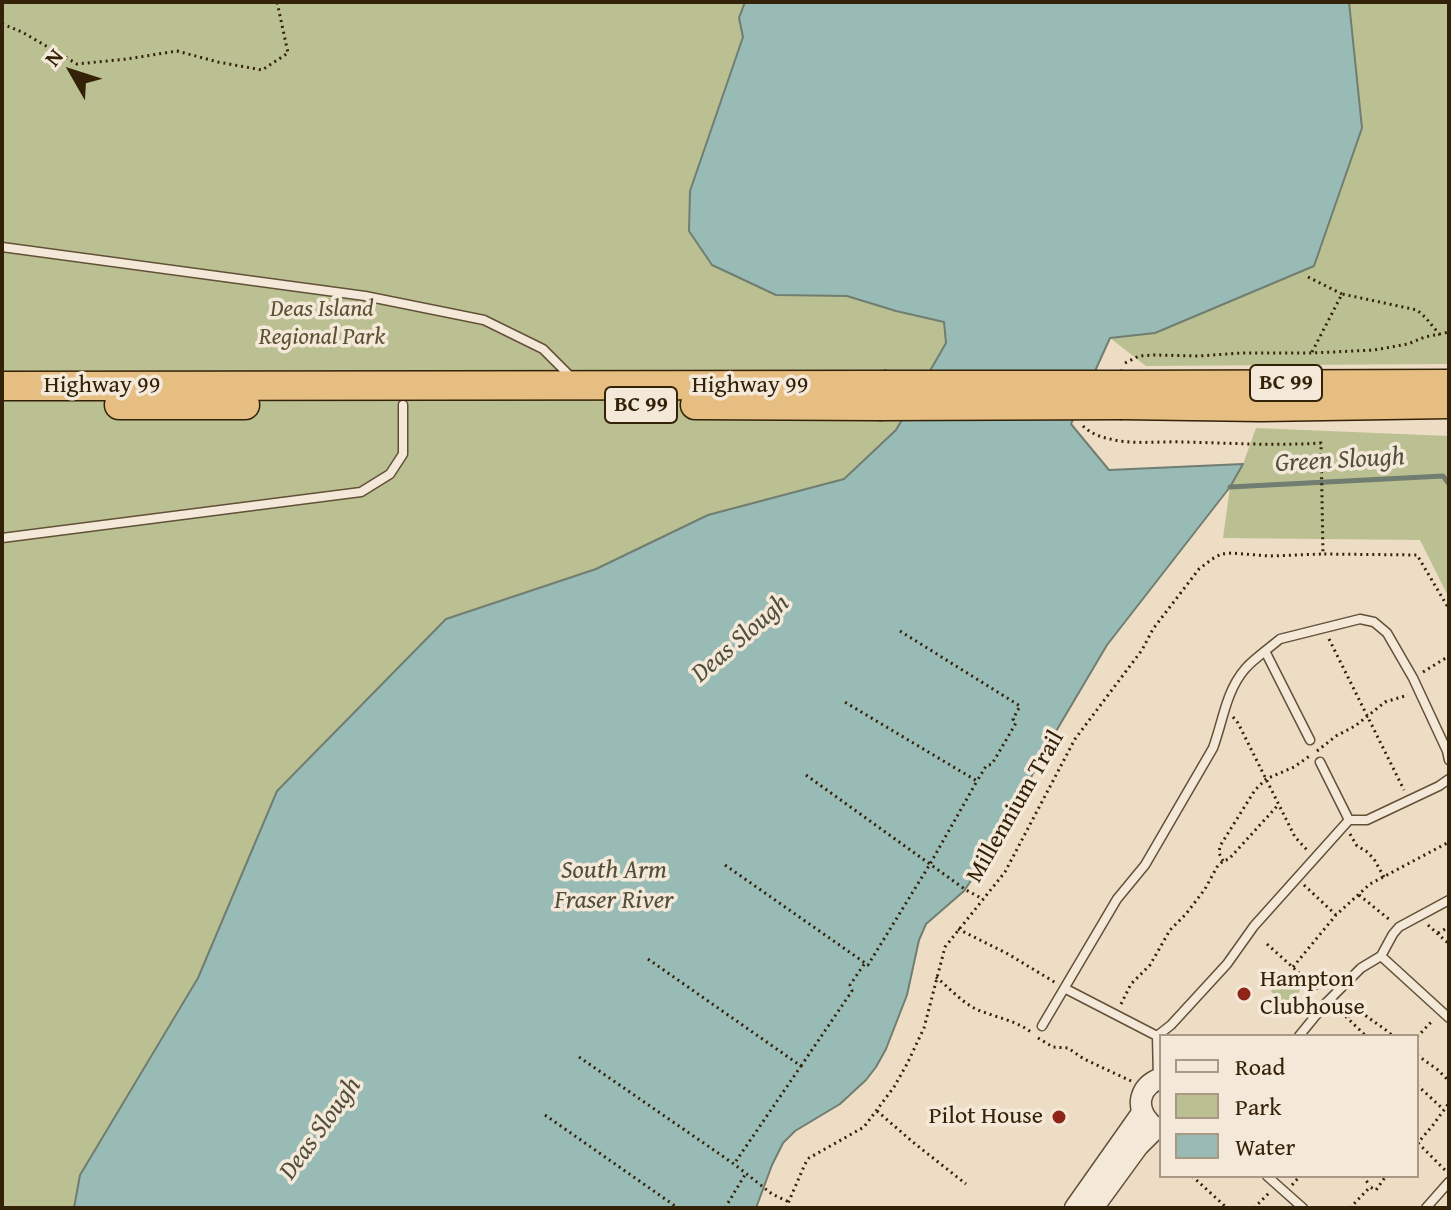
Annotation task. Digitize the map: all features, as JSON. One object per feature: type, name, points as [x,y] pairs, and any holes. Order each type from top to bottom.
[{"type":"highway","name":"Highway 99","points":[[2,405],[403,405],[1123,395],[1449,384]]},
{"type":"highway","name":"Highway 99","points":[[2,386],[582,387],[882,396]]},
{"type":"highway","name":"Highway 99","points":[[1123,395],[1302,406],[1449,404]]},
{"type":"highway","points":[[1302,406],[1360,419],[1449,423]]},
{"type":"street","points":[[1153,1123],[1141,1096],[1144,1089],[1159,1079]]},
{"type":"street","points":[[1075,1208],[1153,1123]]},
{"type":"street","points":[[1092,1208],[1153,1123]]},
{"type":"lane","points":[[2,247],[365,296],[484,320],[543,349],[582,387]]},
{"type":"lane","points":[[2,538],[361,492],[390,474],[403,454],[403,405]]},
{"type":"lane","points":[[1042,1026],[1117,899],[1145,865],[1213,748],[1233,687],[1245,669],[1280,639],[1360,619],[1374,622],[1387,633],[1418,689],[1449,760]]},
{"type":"lane","points":[[1265,651],[1310,740]]},
{"type":"lane","points":[[1320,762],[1348,822]]},
{"type":"lane","points":[[1160,1034],[1227,964],[1254,926],[1348,822],[1367,820],[1449,779]]},
{"type":"lane","points":[[1301,1034],[1361,968],[1381,956],[1399,927],[1449,900]]},
{"type":"lane","points":[[1381,956],[1445,1015]]},
{"type":"lane","points":[[1066,989],[1157,1036],[1159,1064]]},
{"type":"lane","points":[[1269,1178],[1303,1208]]},
{"type":"lane","points":[[1426,1208],[1449,1182]]},
{"type":"path","points":[[2,24],[77,64],[177,51],[262,70],[288,53],[277,2]]},
{"type":"path","points":[[1308,277],[1342,294],[1417,310],[1440,335]]},
{"type":"path","points":[[1312,353],[1342,294]]},
{"type":"path","points":[[1321,443],[1323,554]]},
{"type":"path","name":"Millennium Trail","points":[[786,1208],[809,1158],[864,1127],[901,1075],[924,1028],[945,947],[1005,872],[1075,739],[1199,569],[1221,554],[1232,553],[1269,556],[1417,555],[1449,609]]},
{"type":"path","points":[[1327,626],[1329,640],[1409,801]]},
{"type":"path","points":[[725,865],[868,965],[986,766],[992,764],[1016,723],[1013,719],[1020,706],[900,631]]},
{"type":"path","points":[[1434,665],[1449,656]]},
{"type":"path","points":[[1223,861],[1220,846],[1255,790],[1266,779],[1294,767],[1385,702],[1418,689]]},
{"type":"path","points":[[843,701],[977,781]]},
{"type":"path","points":[[1224,709],[1238,723],[1295,837],[1316,857]]},
{"type":"path","points":[[806,775],[984,900]]},
{"type":"path","points":[[1116,1014],[1131,984],[1150,965],[1170,930],[1205,889],[1217,867],[1229,859],[1279,804]]},
{"type":"path","points":[[1348,822],[1357,846],[1374,859],[1384,877]]},
{"type":"path","points":[[1293,967],[1336,915],[1370,884],[1449,842]]},
{"type":"path","points":[[1296,879],[1336,915]]},
{"type":"path","points":[[1359,895],[1399,927]]},
{"type":"path","points":[[1420,917],[1449,944]]},
{"type":"path","points":[[1438,933],[1449,927]]},
{"type":"path","points":[[958,929],[1008,954],[1066,989]]},
{"type":"path","points":[[1267,944],[1364,1034]]},
{"type":"path","points":[[648,959],[801,1066]]},
{"type":"path","points":[[734,1164],[852,991],[850,985],[865,963]]},
{"type":"path","points":[[1348,1017],[1357,1008],[1391,1034]]},
{"type":"path","points":[[1419,1035],[1445,1015]]},
{"type":"path","points":[[1419,1056],[1449,1081]]},
{"type":"path","points":[[579,1057],[734,1164],[772,1194],[789,1202]]},
{"type":"path","points":[[1419,1087],[1443,1109]]},
{"type":"path","points":[[1419,1143],[1449,1103]]},
{"type":"path","points":[[877,1111],[966,1184]]},
{"type":"path","points":[[545,1115],[678,1208]]},
{"type":"path","points":[[1419,1145],[1449,1174]]},
{"type":"path","points":[[725,1208],[746,1173]]},
{"type":"path","points":[[1194,1178],[1227,1208]]},
{"type":"path","points":[[1364,1178],[1376,1190],[1385,1178]]},
{"type":"path","points":[[1254,1208],[1277,1185]]},
{"type":"path","points":[[1350,1208],[1370,1187]]},
{"type":"green space","name":"Deas Island Regional Park","points":[[2,2],[745,2],[739,18],[743,36],[690,191],[689,231],[712,266],[776,295],[847,296],[945,322],[946,343],[896,430],[844,479],[708,515],[596,569],[198,978],[80,1175],[74,1208],[2,1208]]},
{"type":"green space","points":[[1349,2],[1449,2],[1449,364],[1146,366],[1110,338],[1155,333],[1362,128]]},
{"type":"green space","points":[[1256,428],[1449,436],[1449,598],[1420,540],[1223,538],[1230,487],[1243,464]]},
{"type":"green space","points":[[1284,976],[1299,985],[1300,991],[1288,1005],[1279,1001],[1271,991]]},
{"type":"water","name":"South Arm Fraser River","points":[[745,2],[1349,2],[1362,128],[1314,266],[1155,333],[1110,338],[1071,424],[1109,470],[1243,464],[1230,487],[1107,645],[1052,738],[995,845],[964,891],[926,924],[919,940],[907,995],[876,1067],[840,1104],[795,1131],[783,1143],[756,1208],[74,1208],[80,1175],[198,978],[277,791],[446,619],[596,569],[708,515],[844,479],[896,430],[946,343],[944,322],[847,296],[776,295],[712,265],[689,231],[690,191],[743,37],[739,18]]},
{"type":"waterway","name":"Green Slough","points":[[1230,487],[1443,476],[1449,484]]},
{"type":"place","name":"Hampton Clubhouse","points":[[1244,994]]},
{"type":"place","name":"Pilot House","points":[[1059,1117]]},
{"type":"water label","name":"Deas Slough","points":[[741,639]]},
{"type":"water label","name":"Deas Slough","points":[[321,1129]]}]
